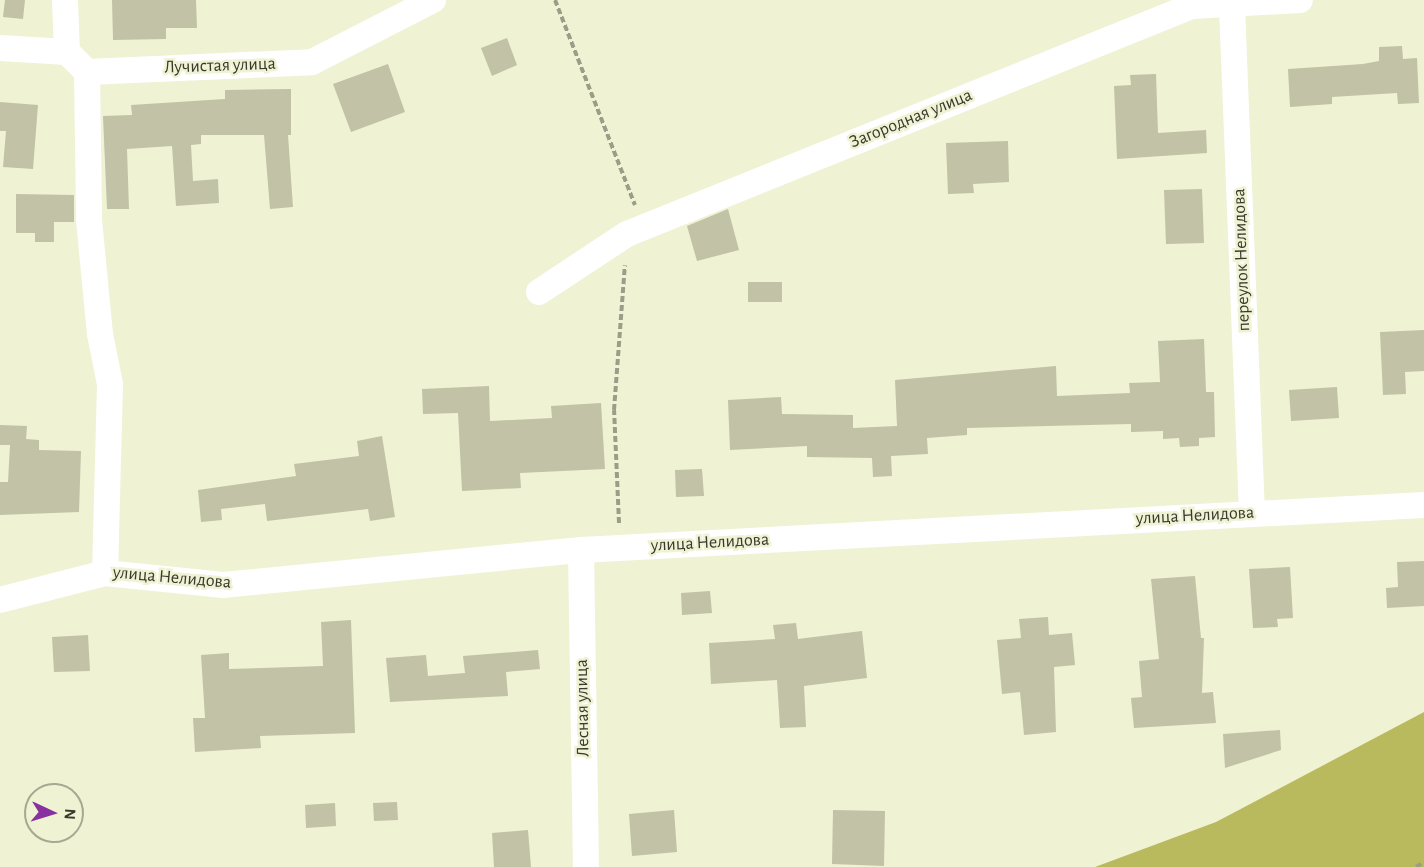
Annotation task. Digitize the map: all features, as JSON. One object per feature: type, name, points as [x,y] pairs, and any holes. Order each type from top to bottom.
[{"type":"street","points":[[65,0],[67,52]]},
{"type":"street","name":"Лучистая улица","points":[[87,72],[312,62],[432,0]]},
{"type":"street","name":"Загородная улица","points":[[539,292],[627,234],[1192,6],[1232,7],[1299,0]]},
{"type":"street","name":"переулок Нелидова","points":[[1232,7],[1252,513]]},
{"type":"street","points":[[0,48],[67,52],[87,72],[89,220],[100,334],[110,384],[105,573]]},
{"type":"street","name":"улица Нелидова","points":[[0,600],[105,573],[223,585],[581,550],[1424,505]]},
{"type":"street","name":"Лесная улица","points":[[581,550],[586,867]]},
{"type":"path","points":[[1416,867],[1424,862]]},
{"type":"shaded area","points":[[1424,712],[1424,867],[1095,867],[1216,822]]},
{"type":"building","points":[[5,0],[25,0],[23,19],[3,17]]},
{"type":"building","points":[[112,0],[196,0],[197,28],[166,28],[166,39],[113,40]]},
{"type":"building","points":[[507,38],[517,65],[492,76],[481,48]]},
{"type":"building","points":[[1402,46],[1403,59],[1417,58],[1419,103],[1398,104],[1397,93],[1332,97],[1332,104],[1290,107],[1288,69],[1379,61],[1379,47]]},
{"type":"building","points":[[388,64],[405,112],[351,132],[333,84]]},
{"type":"building","points":[[1156,74],[1158,133],[1206,130],[1207,153],[1117,159],[1114,86],[1131,85],[1130,75]]},
{"type":"building","points":[[291,89],[291,135],[288,135],[293,207],[270,209],[264,135],[201,135],[201,144],[191,145],[193,181],[218,179],[219,203],[176,206],[172,146],[127,149],[129,209],[107,209],[103,116],[132,115],[131,105],[225,99],[225,90]]},
{"type":"building","points":[[0,102],[38,105],[33,169],[3,167],[6,131],[0,131]]},
{"type":"building","points":[[1008,141],[1009,182],[973,184],[974,193],[948,194],[946,143]]},
{"type":"building","points":[[1202,189],[1204,243],[1166,244],[1164,190]]},
{"type":"building","points":[[16,194],[74,195],[74,222],[54,222],[54,242],[35,242],[35,233],[16,233]]},
{"type":"building","points":[[728,209],[739,250],[697,261],[687,226]]},
{"type":"building","points":[[748,282],[782,282],[782,302],[748,302]]},
{"type":"building","points":[[1424,330],[1424,371],[1405,372],[1406,394],[1383,395],[1380,332]]},
{"type":"building","points":[[1204,339],[1206,392],[1214,392],[1215,437],[1199,438],[1199,446],[1180,447],[1179,438],[1163,439],[1163,431],[1131,432],[1131,424],[967,428],[967,435],[927,438],[928,454],[891,456],[892,476],[873,477],[872,458],[807,457],[807,446],[730,450],[728,400],[781,397],[782,414],[853,415],[853,428],[897,426],[895,380],[1056,366],[1057,396],[1130,393],[1129,383],[1160,382],[1158,341]]},
{"type":"building","points":[[489,386],[490,421],[552,418],[551,406],[601,403],[605,469],[520,473],[521,488],[462,491],[458,413],[423,414],[422,389]]},
{"type":"building","points":[[1337,387],[1339,418],[1291,421],[1289,390]]},
{"type":"building","points":[[0,425],[27,426],[26,439],[39,440],[39,450],[81,451],[79,512],[0,515],[0,482],[8,482],[10,445],[0,445]]},
{"type":"building","points":[[382,436],[395,517],[370,521],[368,509],[267,521],[265,504],[221,509],[222,520],[201,522],[198,490],[296,476],[294,464],[359,456],[357,441]]},
{"type":"building","points":[[702,469],[704,496],[676,497],[675,470]]},
{"type":"building","points":[[1424,561],[1424,606],[1387,608],[1386,588],[1398,587],[1397,562]]},
{"type":"building","points":[[1290,567],[1293,618],[1277,619],[1278,627],[1253,628],[1249,569]]},
{"type":"building","points":[[1195,576],[1201,638],[1204,638],[1202,693],[1213,692],[1216,723],[1134,728],[1131,698],[1142,697],[1139,661],[1159,659],[1151,579]]},
{"type":"building","points":[[710,591],[712,613],[682,615],[681,593]]},
{"type":"building","points":[[1048,617],[1049,635],[1072,633],[1075,665],[1054,667],[1056,732],[1024,735],[1020,692],[1002,694],[997,640],[1021,638],[1019,619]]},
{"type":"building","points":[[351,620],[355,733],[260,736],[261,748],[195,752],[193,718],[205,718],[201,655],[229,653],[229,669],[323,666],[321,622]]},
{"type":"building","points":[[796,623],[798,639],[862,631],[867,678],[804,686],[806,727],[780,728],[777,680],[711,684],[709,643],[775,639],[773,625]]},
{"type":"building","points":[[88,635],[90,671],[54,672],[52,637]]},
{"type":"building","points":[[538,650],[540,669],[506,672],[508,696],[390,702],[386,658],[426,655],[428,676],[465,673],[463,656]]},
{"type":"building","points":[[1280,730],[1281,750],[1225,768],[1223,734]]},
{"type":"building","points":[[397,802],[398,820],[374,821],[373,803]]},
{"type":"building","points":[[335,803],[336,826],[306,828],[305,805]]},
{"type":"building","points":[[674,810],[677,852],[632,856],[629,814]]},
{"type":"building","points":[[833,810],[885,811],[884,866],[832,864]]},
{"type":"building","points":[[528,830],[531,867],[494,867],[492,833]]}]
